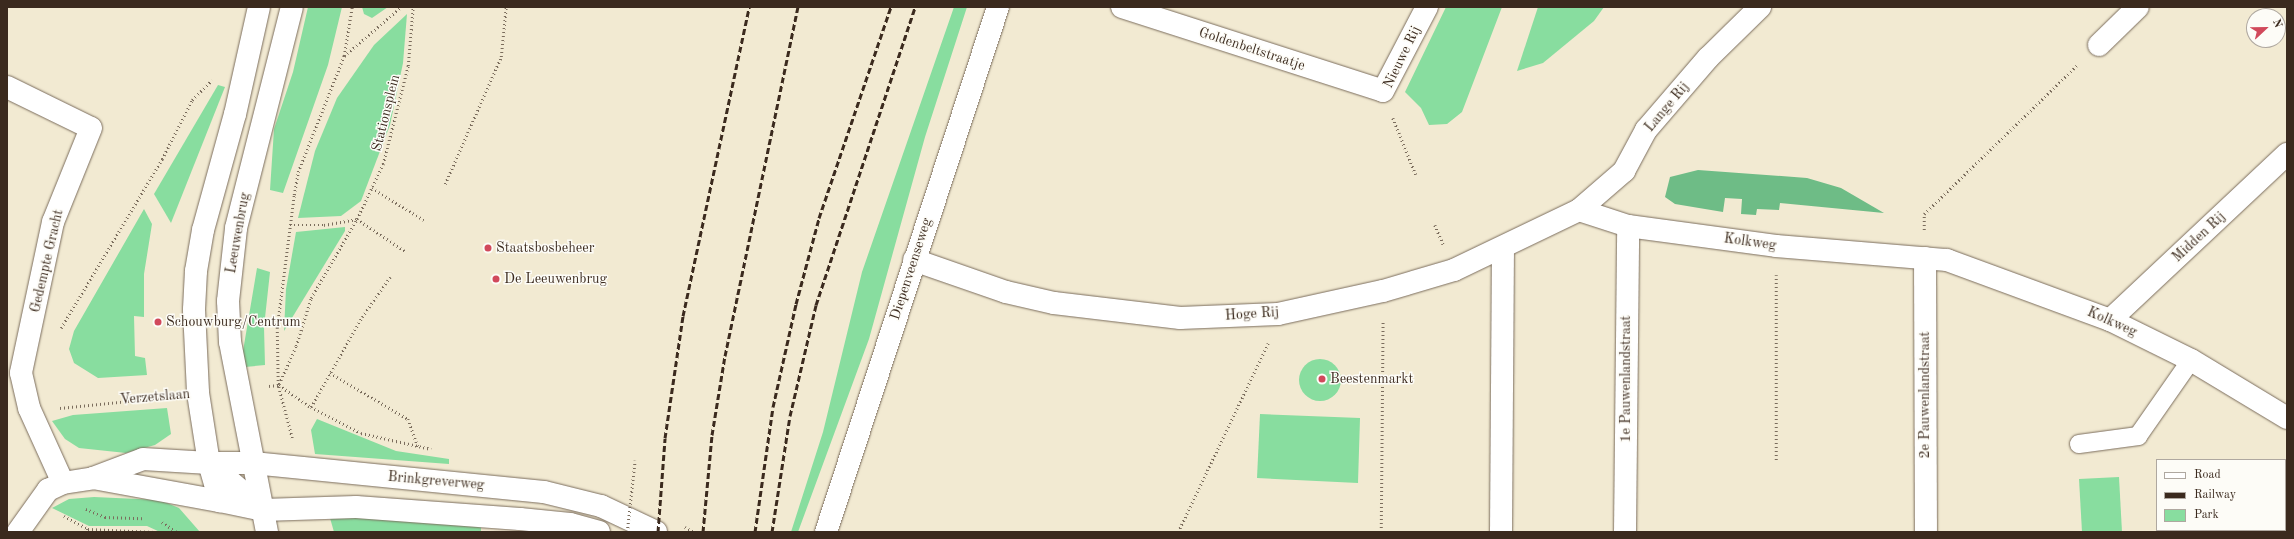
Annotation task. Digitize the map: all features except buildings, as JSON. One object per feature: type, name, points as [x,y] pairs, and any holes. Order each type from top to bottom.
[{"type":"street","points":[[220,501],[209,463],[198,393],[194,310],[196,271],[203,230],[235,114],[259,7]]},
{"type":"street","name":"Leeuwenbrug","points":[[267,532],[230,342],[228,300],[236,228],[292,7]]},
{"type":"street","name":"Diepenveenseweg","points":[[826,532],[998,7]]},
{"type":"street","name":"Goldenbeltstraatje","points":[[1122,7],[1383,91]]},
{"type":"street","name":"Nieuwe Rij","points":[[1383,91],[1427,7]]},
{"type":"street","name":"Lange Rij","points":[[1579,210],[1624,171],[1646,130],[1708,58],[1760,7]]},
{"type":"street","points":[[2099,45],[2138,7]]},
{"type":"street","name":"Gedempte Gracht","points":[[7,87],[91,128],[53,222],[21,373],[33,418],[63,483]]},
{"type":"street","name":"Midden Rij","points":[[2110,320],[2287,154]]},
{"type":"street","name":"Hoge Rij","points":[[914,260],[1006,292],[1099,311],[1180,318],[1278,314],[1383,291],[1454,270],[1503,249],[1579,210]]},
{"type":"street","name":"Kolkweg","points":[[1579,210],[1628,226],[1776,246],[1947,260],[2110,320],[2191,360],[2287,418]]},
{"type":"street","name":"1e Pauwenlandstraat","points":[[1625,532],[1628,226]]},
{"type":"street","points":[[1501,532],[1503,249]]},
{"type":"street","name":"2e Pauwenlandstraat","points":[[1925,258],[1926,532]]},
{"type":"street","points":[[18,532],[48,490],[63,483],[93,478],[143,459],[209,463],[263,510]]},
{"type":"street","name":"Brinkgreverweg","points":[[209,463],[253,463],[544,492],[601,506],[656,532]]},
{"type":"street","points":[[93,478],[263,510],[356,507],[570,524],[599,532]]},
{"type":"lane","points":[[2080,444],[2138,436],[2191,360]]},
{"type":"path","points":[[238,388],[278,385],[277,328],[298,172],[344,56],[352,7]]},
{"type":"path","points":[[344,56],[401,7]]},
{"type":"path","name":"Stationsplein","points":[[278,385],[296,346],[311,298],[357,219],[372,188],[400,108],[408,66],[413,7]]},
{"type":"path","points":[[445,184],[501,57],[506,7]]},
{"type":"path","points":[[1925,258],[1924,214],[2099,45]]},
{"type":"path","points":[[56,335],[162,159],[192,100],[216,76]]},
{"type":"path","name":"Nieuwe Rij","points":[[1383,91],[1416,175]]},
{"type":"path","points":[[372,188],[424,220]]},
{"type":"path","points":[[290,224],[324,225],[357,219],[406,252]]},
{"type":"path","points":[[1776,246],[1776,460]]},
{"type":"path","points":[[311,407],[362,317],[390,277]]},
{"type":"path","points":[[1381,532],[1383,291]]},
{"type":"path","points":[[1178,532],[1272,335],[1278,314]]},
{"type":"path","points":[[330,373],[408,419],[418,447]]},
{"type":"path","name":"Verzetslaan","points":[[33,418],[88,403],[198,393]]},
{"type":"path","points":[[627,532],[635,460]]},
{"type":"path","points":[[88,529],[155,532]]},
{"type":"green space","points":[[308,7],[342,7],[328,65],[283,193],[270,190],[274,129],[293,72]]},
{"type":"green space","points":[[362,7],[388,7],[372,18],[364,14]]},
{"type":"green space","points":[[954,7],[967,7],[925,137],[869,339],[798,532],[791,532],[823,432],[862,272]]},
{"type":"green space","points":[[1446,7],[1502,7],[1462,112],[1447,124],[1429,125],[1421,108],[1405,92]]},
{"type":"green space","points":[[1538,7],[1604,7],[1594,21],[1543,63],[1517,71]]},
{"type":"green space","points":[[407,14],[403,63],[390,125],[361,201],[341,216],[298,218],[315,151],[337,98],[374,45]]},
{"type":"green space","points":[[218,85],[225,87],[171,223],[154,194]]},
{"type":"green space","points":[[1698,170],[1807,178],[1841,188],[1884,213],[1780,203],[1779,210],[1757,209],[1756,215],[1741,214],[1742,199],[1725,198],[1723,212],[1675,204],[1665,197],[1670,177]]},
{"type":"green space","points":[[144,209],[152,224],[144,274],[144,317],[134,316],[135,356],[145,358],[147,375],[98,378],[74,363],[69,349],[74,331]]},
{"type":"green space","points":[[345,227],[345,231],[284,331],[286,289],[296,232]]},
{"type":"green space","points":[[257,268],[270,272],[264,327],[265,365],[245,367],[243,351]]},
{"type":"green space","points":[[1316,359],[1324,359],[1335,365],[1341,376],[1341,384],[1335,395],[1324,401],[1316,401],[1305,395],[1299,384],[1299,376],[1305,365]]},
{"type":"green space","points":[[167,408],[171,434],[155,445],[126,453],[79,448],[65,439],[52,421],[73,415]]},
{"type":"green space","points":[[1260,414],[1360,418],[1358,483],[1257,478]]},
{"type":"green space","points":[[317,419],[396,451],[449,459],[449,464],[315,454],[311,430]]},
{"type":"green space","points":[[2119,477],[2122,532],[2082,532],[2079,479]]},
{"type":"green space","points":[[94,497],[160,500],[179,508],[200,532],[160,532],[147,526],[89,526],[52,508],[69,499]]},
{"type":"green space","points":[[347,516],[481,526],[481,532],[334,532],[330,518]]},
{"type":"railway","points":[[658,532],[665,438],[683,316],[749,7]]},
{"type":"railway","points":[[703,532],[712,435],[725,356],[798,7]]},
{"type":"railway","points":[[755,532],[773,407],[796,304],[819,218],[891,7]]},
{"type":"railway","points":[[772,532],[790,416],[816,305],[915,7]]},
{"type":"place","name":"Staatsbosbeheer","points":[[488,248]]},
{"type":"place","name":"De Leeuwenbrug","points":[[496,279]]},
{"type":"place","name":"Schouwburg/Centrum","points":[[158,322]]},
{"type":"place","name":"Beestenmarkt","points":[[1322,379]]}]
